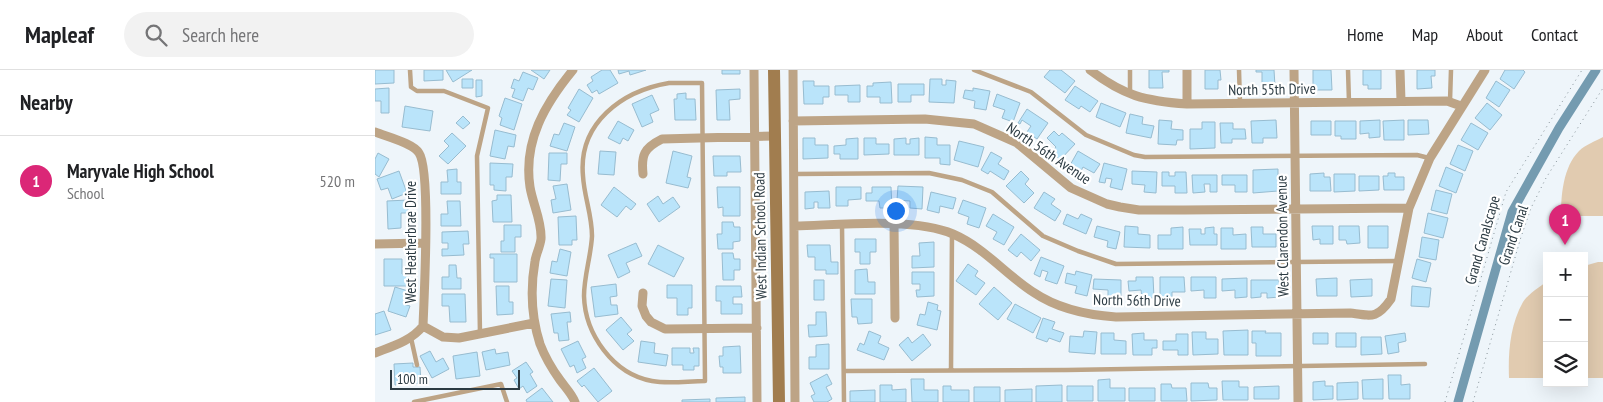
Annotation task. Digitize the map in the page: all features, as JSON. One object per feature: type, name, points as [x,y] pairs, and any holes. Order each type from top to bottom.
[{"type":"main road","name":"West Indian School Road","points":[[774,70],[779,402]]},
{"type":"street","points":[[573,70],[553,95],[535,132],[531,153],[530,186],[540,222],[541,240],[535,258],[532,282],[531,304],[534,323],[549,362],[575,402]]},
{"type":"street","name":"West Indian School Road","points":[[754,70],[757,402]]},
{"type":"street","points":[[793,70],[795,402]]},
{"type":"street","name":"North 55th Drive","points":[[1090,70],[1103,80],[1130,94],[1155,102],[1187,104],[1451,101],[1461,106]]},
{"type":"street","points":[[1187,70],[1187,104]]},
{"type":"street","name":"West Clarendon Avenue","points":[[1293,70],[1297,402]]},
{"type":"street","points":[[1400,70],[1401,101]]},
{"type":"street","points":[[1398,261],[1409,208],[1430,158],[1485,70]]},
{"type":"street","name":"North 56th Avenue","points":[[793,121],[925,119],[974,124],[1017,143],[1071,188],[1107,204],[1139,210],[1409,208]]},
{"type":"street","name":"West Heatherbrae Drive","points":[[375,132],[408,144],[419,152],[423,163],[425,243],[423,326]]},
{"type":"street","points":[[643,174],[641,158],[647,149],[655,143],[669,138],[775,136]]},
{"type":"street","points":[[894,224],[895,318]]},
{"type":"street","name":"North 56th Drive","points":[[795,226],[894,224],[915,226],[952,234],[982,251],[1032,291],[1064,308],[1116,317],[1296,313],[1373,315],[1383,311],[1391,299],[1398,261]]},
{"type":"street","points":[[375,244],[425,243]]},
{"type":"street","points":[[643,294],[643,306],[646,316],[657,326],[673,330],[757,328]]},
{"type":"street","points":[[375,353],[411,338],[423,326],[443,336],[459,338],[534,323]]},
{"type":"lane","points":[[410,70],[411,87],[417,91],[444,91],[488,108],[477,156],[480,334]]},
{"type":"lane","points":[[974,70],[1031,92],[1086,135],[1134,155],[1155,158],[1294,156],[1417,156],[1430,158]]},
{"type":"lane","points":[[1129,70],[1130,94]]},
{"type":"lane","points":[[1239,70],[1240,103]]},
{"type":"lane","points":[[1348,70],[1349,102]]},
{"type":"lane","points":[[1451,70],[1451,101]]},
{"type":"lane","points":[[669,83],[702,83],[703,137],[705,381],[652,381],[627,371],[606,354],[587,319],[585,285],[592,236],[589,205],[583,176],[585,153],[590,137],[610,108],[647,88],[669,83]]},
{"type":"lane","points":[[794,174],[929,173],[962,180],[992,192],[1043,236],[1078,252],[1115,264],[1398,261]]},
{"type":"lane","points":[[842,225],[844,402]]},
{"type":"lane","points":[[951,370],[952,234]]},
{"type":"lane","points":[[411,338],[417,365]]},
{"type":"lane","points":[[844,371],[1067,370],[1425,364]]},
{"type":"lane","points":[[414,402],[501,384],[507,402]]},
{"type":"path","name":"Grand Canalscape","points":[[1445,402],[1507,192],[1581,70]]},
{"type":"path","name":"Grand Canal","points":[[1473,402],[1531,208],[1546,178],[1603,88]]},
{"type":"shaded area","points":[[1603,137],[1603,216],[1561,216],[1562,191],[1569,165],[1581,149]]},
{"type":"shaded area","points":[[1603,262],[1603,378],[1588,378],[1588,265]]},
{"type":"shaded area","points":[[1543,284],[1543,378],[1509,378],[1511,339],[1515,320],[1523,302]]},
{"type":"building","points":[[375,70],[394,70],[394,83],[375,84]]},
{"type":"building","points":[[424,70],[443,70],[443,80],[424,81]]},
{"type":"building","points":[[446,70],[472,70],[453,82]]},
{"type":"building","points":[[531,70],[550,70],[544,79]]},
{"type":"building","points":[[602,70],[610,70],[618,83],[599,94],[597,90],[592,93],[587,85],[593,81],[591,77]]},
{"type":"building","points":[[618,70],[646,70],[630,75],[629,71],[619,74]]},
{"type":"building","points":[[722,70],[740,70],[740,74],[722,74]]},
{"type":"building","points":[[1050,70],[1061,70],[1075,81],[1065,93],[1044,77]]},
{"type":"building","points":[[1149,70],[1169,70],[1169,72],[1162,72],[1163,88],[1149,88]]},
{"type":"building","points":[[1205,70],[1220,70],[1221,80],[1218,80],[1218,89],[1205,89]]},
{"type":"building","points":[[1256,70],[1274,70],[1275,86],[1262,87],[1262,72],[1256,72]]},
{"type":"building","points":[[1313,70],[1331,70],[1332,90],[1313,90]]},
{"type":"building","points":[[1363,70],[1381,70],[1381,89],[1368,89],[1368,85],[1363,85]]},
{"type":"building","points":[[1417,70],[1435,70],[1435,76],[1431,76],[1432,88],[1417,89]]},
{"type":"building","points":[[1505,70],[1523,70],[1525,72],[1514,89],[1500,79]]},
{"type":"building","points":[[523,72],[538,78],[533,90],[528,88],[523,101],[512,97],[515,89],[511,88],[514,79],[519,81]]},
{"type":"building","points":[[462,79],[473,79],[473,88],[462,88]]},
{"type":"building","points":[[930,79],[942,79],[942,85],[946,85],[946,80],[956,81],[954,103],[929,102]]},
{"type":"building","points":[[476,80],[482,80],[482,96],[476,97]]},
{"type":"building","points":[[803,81],[814,81],[814,86],[829,86],[829,97],[823,97],[823,104],[804,104]]},
{"type":"building","points":[[1496,81],[1510,90],[1499,107],[1486,98]]},
{"type":"building","points":[[891,82],[892,103],[880,103],[880,97],[867,97],[867,86],[873,86],[873,83]]},
{"type":"building","points":[[898,84],[924,84],[924,95],[911,95],[911,102],[898,102]]},
{"type":"building","points":[[860,85],[860,102],[848,102],[848,95],[835,95],[835,86]]},
{"type":"building","points":[[1075,86],[1098,101],[1090,112],[1081,106],[1079,109],[1065,100]]},
{"type":"building","points":[[389,88],[389,113],[381,113],[381,101],[375,101],[375,89]]},
{"type":"building","points":[[973,88],[990,91],[986,110],[974,108],[975,101],[963,98],[965,90],[973,91]]},
{"type":"building","points":[[579,89],[593,98],[579,122],[567,115],[571,110],[568,108]]},
{"type":"building","points":[[740,89],[740,99],[729,100],[730,120],[717,120],[716,90]]},
{"type":"building","points":[[686,93],[686,99],[695,99],[696,120],[675,120],[674,99],[677,99],[677,94]]},
{"type":"building","points":[[997,94],[1020,103],[1013,122],[1002,118],[1005,110],[993,106]]},
{"type":"building","points":[[652,95],[659,110],[650,114],[653,122],[642,127],[632,104]]},
{"type":"building","points":[[505,98],[522,104],[514,130],[500,125],[502,118],[499,116]]},
{"type":"building","points":[[1101,103],[1126,113],[1120,127],[1096,117]]},
{"type":"building","points":[[1487,103],[1502,115],[1490,130],[1475,118]]},
{"type":"building","points":[[405,106],[433,111],[430,131],[402,127]]},
{"type":"building","points":[[1027,109],[1048,123],[1037,139],[1027,132],[1031,126],[1022,120],[1020,124],[1018,123]]},
{"type":"building","points":[[1130,114],[1143,117],[1142,124],[1154,126],[1151,138],[1126,133]]},
{"type":"building","points":[[463,116],[470,123],[463,129],[456,123]]},
{"type":"building","points":[[1159,120],[1172,121],[1171,129],[1183,130],[1183,140],[1177,140],[1176,145],[1158,144]]},
{"type":"building","points":[[1276,120],[1277,138],[1263,138],[1263,143],[1252,143],[1251,121]]},
{"type":"building","points":[[1380,120],[1380,137],[1369,138],[1369,133],[1360,134],[1360,121]]},
{"type":"building","points":[[1404,120],[1404,140],[1384,140],[1383,121]]},
{"type":"building","points":[[1408,120],[1428,120],[1429,134],[1408,135]]},
{"type":"building","points":[[618,121],[634,130],[628,141],[623,138],[620,144],[608,138]]},
{"type":"building","points":[[1311,121],[1331,121],[1331,135],[1311,135]]},
{"type":"building","points":[[1335,121],[1356,121],[1356,139],[1341,139],[1341,136],[1335,136]]},
{"type":"building","points":[[1202,122],[1215,122],[1215,148],[1190,149],[1190,129],[1202,129]]},
{"type":"building","points":[[564,123],[575,127],[567,151],[550,146],[554,134],[559,135]]},
{"type":"building","points":[[1220,123],[1233,123],[1233,129],[1245,129],[1246,139],[1232,139],[1232,143],[1221,143]]},
{"type":"building","points":[[1471,123],[1488,133],[1478,150],[1461,140]]},
{"type":"building","points":[[495,130],[516,135],[514,147],[508,146],[505,159],[490,156]]},
{"type":"building","points":[[1054,131],[1059,136],[1062,133],[1075,144],[1060,160],[1052,152],[1056,147],[1047,138]]},
{"type":"building","points":[[452,133],[466,146],[448,164],[439,156],[449,146],[444,141]]},
{"type":"building","points":[[925,137],[937,138],[937,145],[950,145],[950,165],[940,164],[940,158],[925,158]]},
{"type":"building","points":[[803,138],[815,138],[815,145],[828,145],[828,158],[803,159]]},
{"type":"building","points":[[858,138],[858,159],[840,159],[840,154],[834,154],[834,146],[846,145],[846,139]]},
{"type":"building","points":[[864,138],[876,138],[876,144],[889,144],[889,154],[864,155]]},
{"type":"building","points":[[906,138],[906,144],[910,144],[910,139],[919,138],[919,155],[894,155],[894,139]]},
{"type":"building","points":[[959,141],[984,147],[978,167],[954,160]]},
{"type":"building","points":[[1458,145],[1473,151],[1465,171],[1450,164]]},
{"type":"building","points":[[600,151],[616,152],[614,175],[598,174]]},
{"type":"building","points":[[673,151],[692,156],[687,177],[691,178],[688,188],[666,183]]},
{"type":"building","points":[[1078,151],[1100,164],[1094,173],[1083,167],[1080,173],[1069,167]]},
{"type":"building","points":[[991,152],[1002,158],[998,164],[1009,171],[1004,180],[990,171],[988,174],[981,170]]},
{"type":"building","points":[[378,153],[389,159],[379,177],[375,174],[375,159]]},
{"type":"building","points":[[549,153],[567,153],[567,164],[561,164],[560,181],[548,180]]},
{"type":"building","points":[[713,156],[740,156],[741,172],[727,172],[727,176],[714,176]]},
{"type":"building","points":[[490,163],[513,164],[512,177],[506,177],[506,191],[494,190],[494,185],[490,185]]},
{"type":"building","points":[[1104,163],[1127,169],[1122,190],[1110,187],[1112,179],[1106,178],[1105,183],[1099,182]]},
{"type":"building","points":[[1446,167],[1463,174],[1456,193],[1439,186]]},
{"type":"building","points":[[457,169],[457,182],[461,182],[461,194],[441,194],[441,182],[448,182],[447,170]]},
{"type":"building","points":[[1278,169],[1278,191],[1253,193],[1253,170]]},
{"type":"building","points":[[399,171],[407,193],[392,199],[388,188],[381,190],[377,179]]},
{"type":"building","points":[[1021,171],[1029,179],[1025,184],[1034,193],[1024,203],[1006,186]]},
{"type":"building","points":[[1132,171],[1157,172],[1156,193],[1144,192],[1145,185],[1132,184]]},
{"type":"building","points":[[1162,172],[1169,172],[1169,176],[1175,176],[1175,172],[1186,172],[1187,193],[1175,193],[1175,186],[1162,186]]},
{"type":"building","points":[[1324,173],[1324,177],[1330,177],[1331,191],[1310,191],[1310,174]]},
{"type":"building","points":[[1388,173],[1395,173],[1395,177],[1404,177],[1404,190],[1384,190],[1383,176],[1388,176]]},
{"type":"building","points":[[1334,174],[1355,174],[1355,191],[1334,192]]},
{"type":"building","points":[[1192,175],[1217,175],[1217,192],[1210,192],[1210,184],[1204,184],[1205,192],[1193,193]]},
{"type":"building","points":[[1222,175],[1247,175],[1247,192],[1235,192],[1235,185],[1222,185]]},
{"type":"building","points":[[1359,176],[1379,176],[1379,190],[1359,191]]},
{"type":"building","points":[[567,184],[571,210],[553,213],[551,200],[556,199],[553,186]]},
{"type":"building","points":[[898,186],[923,187],[922,209],[910,208],[910,201],[897,200]]},
{"type":"building","points":[[614,187],[636,204],[631,210],[626,206],[617,217],[601,205]]},
{"type":"building","points":[[717,187],[740,187],[740,216],[723,216],[723,207],[718,208]]},
{"type":"building","points":[[836,187],[861,187],[861,199],[848,200],[848,206],[836,206]]},
{"type":"building","points":[[872,187],[891,187],[892,208],[880,208],[879,201],[866,201],[866,193],[872,193]]},
{"type":"building","points":[[1436,190],[1452,194],[1447,214],[1431,210]]},
{"type":"building","points":[[829,191],[830,208],[818,208],[818,202],[814,202],[814,208],[805,209],[805,192]]},
{"type":"building","points":[[931,192],[956,198],[953,209],[940,206],[939,213],[927,210]]},
{"type":"building","points":[[1044,192],[1055,199],[1051,204],[1061,211],[1055,221],[1034,208]]},
{"type":"building","points":[[497,195],[511,195],[512,222],[493,222],[492,201],[497,200]]},
{"type":"building","points":[[658,196],[663,204],[673,197],[680,207],[659,222],[647,204]]},
{"type":"building","points":[[408,200],[408,213],[401,213],[401,228],[388,229],[387,201]]},
{"type":"building","points":[[963,200],[986,208],[979,228],[967,224],[969,217],[958,213]]},
{"type":"building","points":[[447,201],[460,201],[461,226],[441,226],[441,214],[448,214]]},
{"type":"building","points":[[1428,213],[1448,218],[1443,238],[1424,233]]},
{"type":"building","points":[[993,214],[1014,227],[1004,245],[993,239],[997,232],[986,226]]},
{"type":"building","points":[[1067,214],[1078,219],[1081,214],[1092,219],[1086,234],[1063,224]]},
{"type":"building","points":[[576,216],[577,240],[572,240],[572,245],[559,245],[558,217]]},
{"type":"building","points":[[722,222],[733,222],[734,227],[740,227],[740,241],[733,242],[733,249],[718,249],[717,234],[722,234]]},
{"type":"building","points":[[504,225],[521,225],[521,237],[515,237],[515,252],[501,252],[501,241],[504,241]]},
{"type":"building","points":[[1097,226],[1120,232],[1116,249],[1107,247],[1108,241],[1094,237]]},
{"type":"building","points":[[1125,226],[1138,227],[1138,234],[1150,235],[1150,248],[1124,247]]},
{"type":"building","points":[[1312,226],[1333,226],[1333,244],[1320,244],[1320,239],[1313,240]]},
{"type":"building","points":[[1339,226],[1359,226],[1360,243],[1347,244],[1346,240],[1339,240]]},
{"type":"building","points":[[1368,226],[1388,226],[1388,248],[1368,248]]},
{"type":"building","points":[[1183,227],[1183,249],[1158,249],[1158,235],[1171,235],[1171,228]]},
{"type":"building","points":[[1214,227],[1214,234],[1217,234],[1217,245],[1190,245],[1189,229],[1201,229],[1201,234],[1205,234],[1205,228]]},
{"type":"building","points":[[1251,227],[1263,227],[1263,234],[1276,234],[1276,247],[1252,247]]},
{"type":"building","points":[[1221,228],[1233,228],[1233,235],[1246,234],[1246,249],[1221,249]]},
{"type":"building","points":[[468,231],[469,244],[463,244],[464,255],[442,256],[442,249],[448,249],[448,243],[442,243],[442,232]]},
{"type":"building","points":[[1021,234],[1040,250],[1031,261],[1021,252],[1017,257],[1008,250]]},
{"type":"building","points":[[1422,237],[1439,240],[1436,260],[1419,257]]},
{"type":"building","points":[[855,239],[876,239],[876,252],[870,252],[870,264],[860,264],[860,252],[855,252]]},
{"type":"building","points":[[934,242],[934,267],[912,268],[912,256],[920,256],[919,243]]},
{"type":"building","points":[[636,243],[642,256],[626,263],[630,272],[618,278],[608,255]]},
{"type":"building","points":[[658,245],[684,258],[674,277],[648,264]]},
{"type":"building","points":[[807,245],[830,245],[831,262],[838,262],[838,274],[826,274],[826,270],[815,270],[815,257],[808,257]]},
{"type":"building","points":[[560,249],[571,252],[567,276],[550,273],[552,261],[557,262]]},
{"type":"building","points":[[722,253],[733,253],[734,259],[740,259],[740,270],[734,270],[734,280],[723,280]]},
{"type":"building","points":[[490,254],[517,254],[517,282],[494,282],[494,258],[490,258]]},
{"type":"building","points":[[1041,257],[1064,266],[1057,284],[1045,280],[1048,272],[1042,270],[1040,277],[1034,274]]},
{"type":"building","points":[[384,259],[402,259],[402,274],[409,274],[409,286],[384,286]]},
{"type":"building","points":[[1417,259],[1431,263],[1426,282],[1412,278]]},
{"type":"building","points":[[968,264],[978,271],[975,276],[985,283],[976,295],[956,281]]},
{"type":"building","points":[[449,265],[456,265],[457,278],[461,278],[461,289],[442,289],[442,277],[449,277]]},
{"type":"building","points":[[867,269],[868,282],[875,282],[875,294],[855,294],[855,270]]},
{"type":"building","points":[[1076,271],[1092,275],[1087,296],[1075,293],[1077,286],[1065,283],[1067,273],[1075,275]]},
{"type":"building","points":[[912,272],[934,272],[934,296],[917,297],[916,290],[920,290],[920,284],[912,284]]},
{"type":"building","points":[[1136,277],[1153,277],[1154,298],[1142,298],[1141,290],[1129,291],[1128,281],[1136,281]]},
{"type":"building","points":[[1160,277],[1184,277],[1185,292],[1172,292],[1172,298],[1160,298]]},
{"type":"building","points":[[1191,277],[1216,277],[1216,298],[1204,298],[1204,290],[1191,291]]},
{"type":"building","points":[[1247,278],[1247,297],[1235,298],[1235,290],[1222,291],[1222,279]]},
{"type":"building","points":[[1337,278],[1337,296],[1317,296],[1316,279]]},
{"type":"building","points":[[551,279],[567,280],[565,308],[548,306]]},
{"type":"building","points":[[1094,279],[1121,280],[1121,298],[1108,297],[1108,290],[1093,289]]},
{"type":"building","points":[[1372,279],[1372,296],[1351,297],[1350,280]]},
{"type":"building","points":[[814,280],[824,280],[824,300],[814,300]]},
{"type":"building","points":[[1251,280],[1279,280],[1280,297],[1267,298],[1267,293],[1261,293],[1261,297],[1251,298]]},
{"type":"building","points":[[616,284],[617,296],[610,297],[611,305],[617,305],[618,314],[595,317],[591,287]]},
{"type":"building","points":[[667,285],[692,285],[692,308],[688,308],[688,315],[677,315],[677,298],[667,298]]},
{"type":"building","points":[[496,286],[509,286],[509,302],[513,302],[513,314],[497,315]]},
{"type":"building","points":[[716,286],[741,286],[742,297],[733,297],[733,304],[742,304],[742,314],[721,314],[721,301],[716,301]]},
{"type":"building","points":[[1412,286],[1431,288],[1429,307],[1411,306]]},
{"type":"building","points":[[395,287],[408,291],[403,304],[410,306],[406,317],[388,311]]},
{"type":"building","points":[[994,287],[1012,303],[998,320],[979,304]]},
{"type":"building","points":[[442,294],[465,294],[466,322],[450,322],[449,306],[442,306]]},
{"type":"building","points":[[851,299],[872,299],[872,323],[858,324],[857,317],[852,317]]},
{"type":"building","points":[[928,302],[938,305],[937,310],[941,311],[937,330],[917,325],[920,314],[925,315]]},
{"type":"building","points":[[1015,304],[1041,318],[1033,333],[1007,319]]},
{"type":"building","points":[[384,311],[391,330],[375,335],[375,314]]},
{"type":"building","points":[[570,312],[571,322],[567,322],[569,340],[559,341],[558,333],[554,333],[551,314]]},
{"type":"building","points":[[816,312],[826,312],[827,336],[809,337],[808,325],[816,325]]},
{"type":"building","points":[[621,317],[632,330],[627,334],[634,341],[623,350],[606,330]]},
{"type":"building","points":[[1043,318],[1055,322],[1052,329],[1064,333],[1060,342],[1049,338],[1047,342],[1036,338]]},
{"type":"building","points":[[1248,330],[1248,355],[1224,355],[1223,331]]},
{"type":"building","points":[[869,331],[881,336],[878,343],[889,348],[884,360],[857,350],[860,343],[864,345]]},
{"type":"building","points":[[1084,331],[1097,332],[1095,354],[1069,352],[1070,336],[1083,337]]},
{"type":"building","points":[[1252,331],[1281,333],[1281,356],[1256,356],[1256,343],[1252,343]]},
{"type":"building","points":[[1192,332],[1206,332],[1206,339],[1218,339],[1218,354],[1193,355]]},
{"type":"building","points":[[1101,333],[1114,333],[1114,340],[1126,341],[1126,354],[1101,354]]},
{"type":"building","points":[[1144,333],[1144,340],[1157,340],[1157,348],[1152,348],[1152,355],[1133,355],[1132,334]]},
{"type":"building","points":[[1313,333],[1328,333],[1328,344],[1313,344]]},
{"type":"building","points":[[1336,333],[1356,333],[1356,347],[1336,347]]},
{"type":"building","points":[[1405,333],[1406,341],[1398,343],[1399,352],[1388,354],[1385,336]]},
{"type":"building","points":[[923,334],[931,345],[912,361],[899,345],[908,337],[912,343]]},
{"type":"building","points":[[1176,334],[1188,334],[1188,355],[1178,355],[1178,350],[1163,350],[1163,341],[1176,341]]},
{"type":"building","points":[[1361,337],[1381,337],[1382,354],[1361,355]]},
{"type":"building","points":[[578,341],[586,357],[582,359],[586,368],[577,373],[574,365],[570,367],[561,349]]},
{"type":"building","points":[[641,341],[655,343],[654,353],[668,355],[666,366],[638,362]]},
{"type":"building","points":[[829,344],[829,369],[809,369],[809,357],[816,357],[816,345]]},
{"type":"building","points":[[740,346],[741,373],[723,373],[723,367],[720,367],[719,356],[723,356],[723,347]]},
{"type":"building","points":[[672,348],[690,348],[690,353],[694,353],[693,348],[699,348],[699,366],[694,366],[694,370],[683,370],[683,365],[672,365]]},
{"type":"building","points":[[495,349],[496,354],[508,352],[510,365],[486,370],[482,352]]},
{"type":"building","points":[[430,351],[436,362],[443,358],[449,369],[432,378],[420,356]]},
{"type":"building","points":[[477,352],[480,376],[456,379],[453,356]]},
{"type":"building","points":[[526,362],[533,372],[530,374],[537,386],[527,393],[523,386],[519,389],[514,380],[517,378],[512,371]]},
{"type":"building","points":[[413,363],[413,367],[420,367],[421,383],[395,385],[394,364]]},
{"type":"building","points":[[594,368],[612,391],[598,402],[584,385],[582,387],[577,381]]},
{"type":"building","points":[[827,374],[832,384],[826,387],[832,399],[827,402],[814,402],[811,396],[815,394],[810,383]]},
{"type":"building","points":[[1388,375],[1401,375],[1401,385],[1410,384],[1410,399],[1389,399]]},
{"type":"building","points":[[911,379],[924,379],[924,390],[938,390],[938,402],[912,402]]},
{"type":"building","points":[[1110,379],[1110,388],[1125,388],[1125,401],[1098,401],[1098,380]]},
{"type":"building","points":[[1383,379],[1383,399],[1363,399],[1362,380]]},
{"type":"building","points":[[1222,381],[1239,381],[1239,387],[1248,387],[1248,400],[1223,400]]},
{"type":"building","points":[[1325,381],[1325,386],[1333,386],[1333,399],[1313,400],[1313,382]]},
{"type":"building","points":[[1358,382],[1358,399],[1337,400],[1337,383]]},
{"type":"building","points":[[1191,383],[1208,383],[1209,388],[1217,388],[1217,400],[1191,401]]},
{"type":"building","points":[[1161,384],[1171,384],[1172,388],[1186,388],[1187,401],[1161,401]]},
{"type":"building","points":[[880,385],[892,385],[892,390],[906,389],[906,402],[880,402]]},
{"type":"building","points":[[1062,385],[1062,402],[1036,402],[1036,386]]},
{"type":"building","points":[[943,386],[951,386],[951,390],[969,390],[969,402],[943,402]]},
{"type":"building","points":[[1067,386],[1093,386],[1093,401],[1067,401]]},
{"type":"building","points":[[1279,386],[1279,399],[1254,399],[1254,387]]},
{"type":"building","points":[[974,387],[1000,387],[1000,402],[974,402]]},
{"type":"building","points":[[542,388],[553,402],[527,402],[526,400]]},
{"type":"building","points":[[1129,388],[1155,388],[1155,401],[1129,401]]},
{"type":"building","points":[[1032,389],[1032,402],[1005,402],[1005,390]]},
{"type":"building","points":[[875,390],[875,402],[850,402],[850,391]]},
{"type":"building","points":[[745,397],[745,402],[716,402],[716,398]]},
{"type":"building","points":[[710,399],[710,402],[682,402],[682,400]]},
{"type":"waterway","points":[[1458,402],[1512,212],[1559,128],[1596,70]]},
{"type":"place","name":"Maryvale High School","points":[[1565,245]]}]
